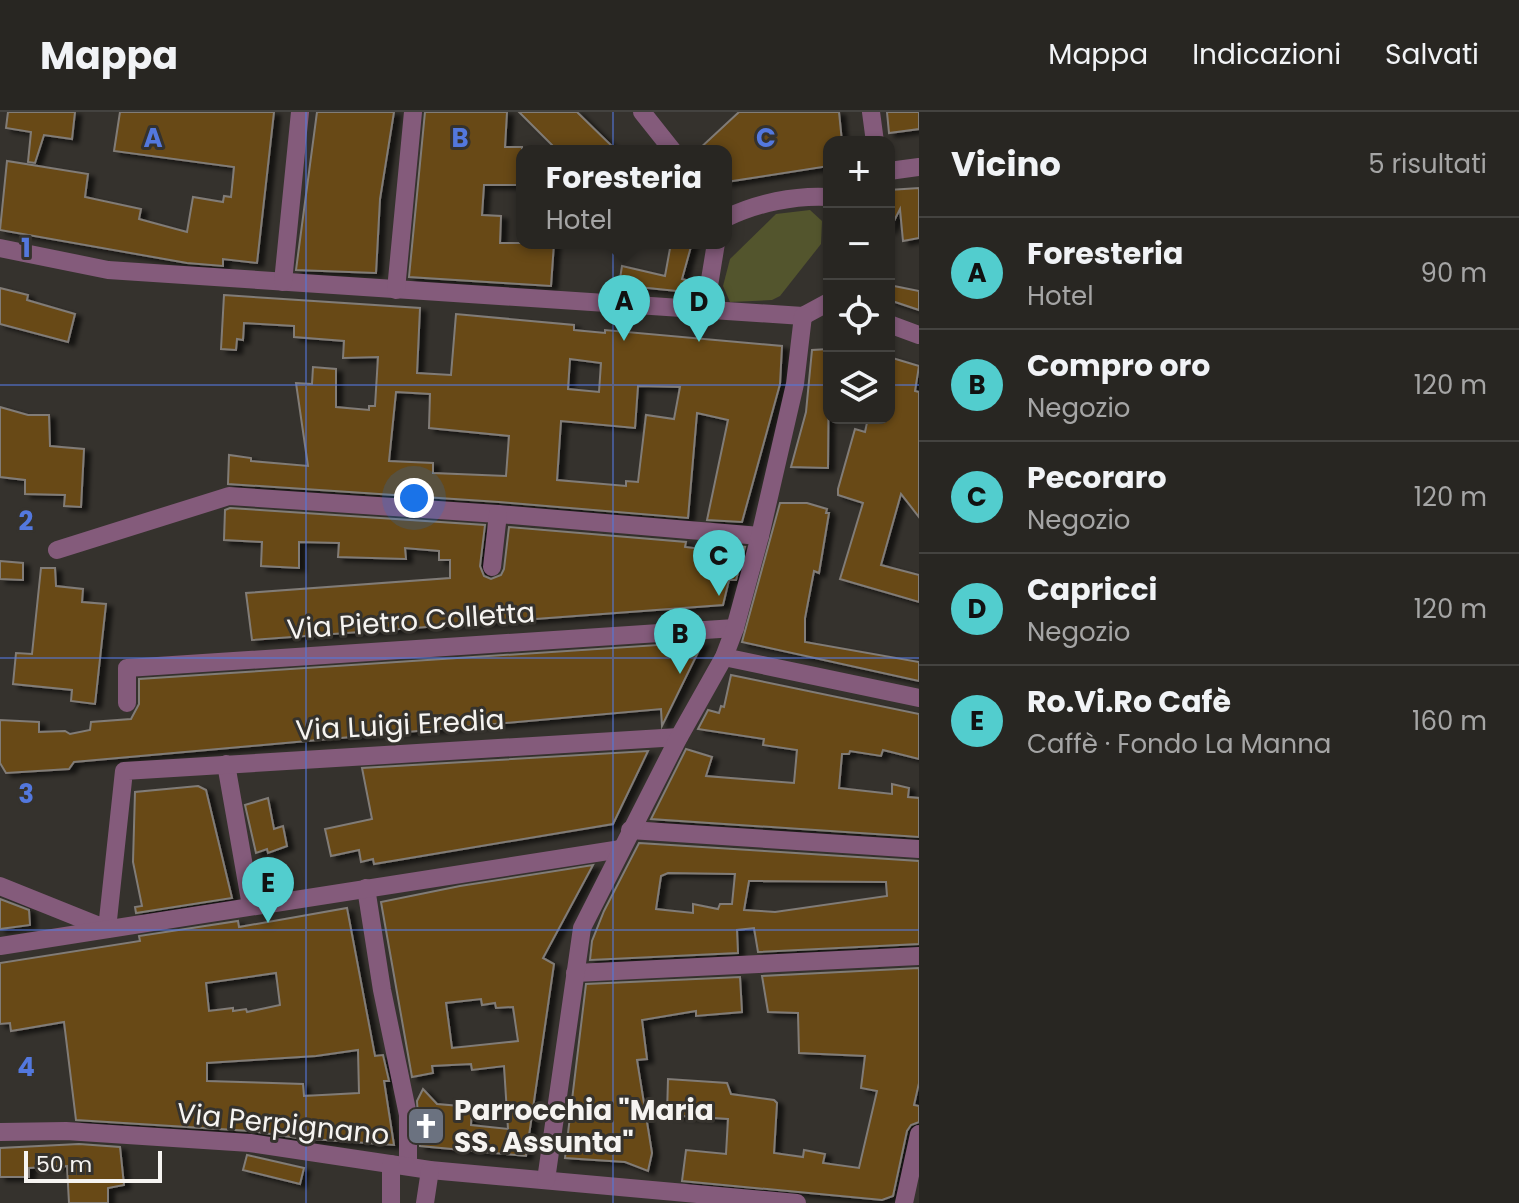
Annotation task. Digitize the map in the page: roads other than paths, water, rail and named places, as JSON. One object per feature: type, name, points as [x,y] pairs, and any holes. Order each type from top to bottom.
[{"type":"street","points":[[283,282],[300,112]]},
{"type":"street","points":[[396,290],[413,112]]},
{"type":"street","points":[[642,112],[668,145]]},
{"type":"street","points":[[871,112],[874,136]]},
{"type":"street","points":[[895,170],[919,167]]},
{"type":"street","points":[[732,215],[749,207],[823,197]]},
{"type":"street","points":[[0,248],[108,270],[396,290],[803,316],[823,302]]},
{"type":"street","points":[[705,310],[715,249]]},
{"type":"street","points":[[546,1180],[582,928],[630,830],[724,657],[735,628],[795,384],[803,316]]},
{"type":"street","points":[[895,326],[919,335]]},
{"type":"street","points":[[57,550],[229,496],[760,536]]},
{"type":"street","points":[[492,567],[498,514]]},
{"type":"street","name":"Via Pietro Colletta","points":[[127,703],[127,668],[735,628]]},
{"type":"street","points":[[724,657],[919,698]]},
{"type":"street","name":"Via Luigi Eredia","points":[[107,929],[124,771],[679,737]]},
{"type":"street","points":[[226,764],[251,906]]},
{"type":"street","points":[[630,830],[919,849]]},
{"type":"street","points":[[0,946],[621,849]]},
{"type":"street","points":[[0,886],[107,929]]},
{"type":"street","points":[[366,888],[382,990],[408,1115],[391,1203]]},
{"type":"street","points":[[575,973],[919,956]]},
{"type":"street","name":"Via Perpignano","points":[[0,1132],[66,1131],[250,1143],[430,1170],[797,1203]]},
{"type":"street","points":[[904,1203],[919,1134]]},
{"type":"street","points":[[425,1203],[430,1170]]},
{"type":"place","name":"Foresteria","points":[[624,341]]},
{"type":"place","name":"Capricci","points":[[699,342]]},
{"type":"place","name":"Pecoraro","points":[[719,596]]},
{"type":"place","name":"Compro oro","points":[[680,674]]},
{"type":"place","name":"Ro.Vi.Ro Cafè","points":[[268,923]]},
{"type":"place","name":"Parrocchia \"Maria SS. Assunta\"","points":[[426,1126]]}]
